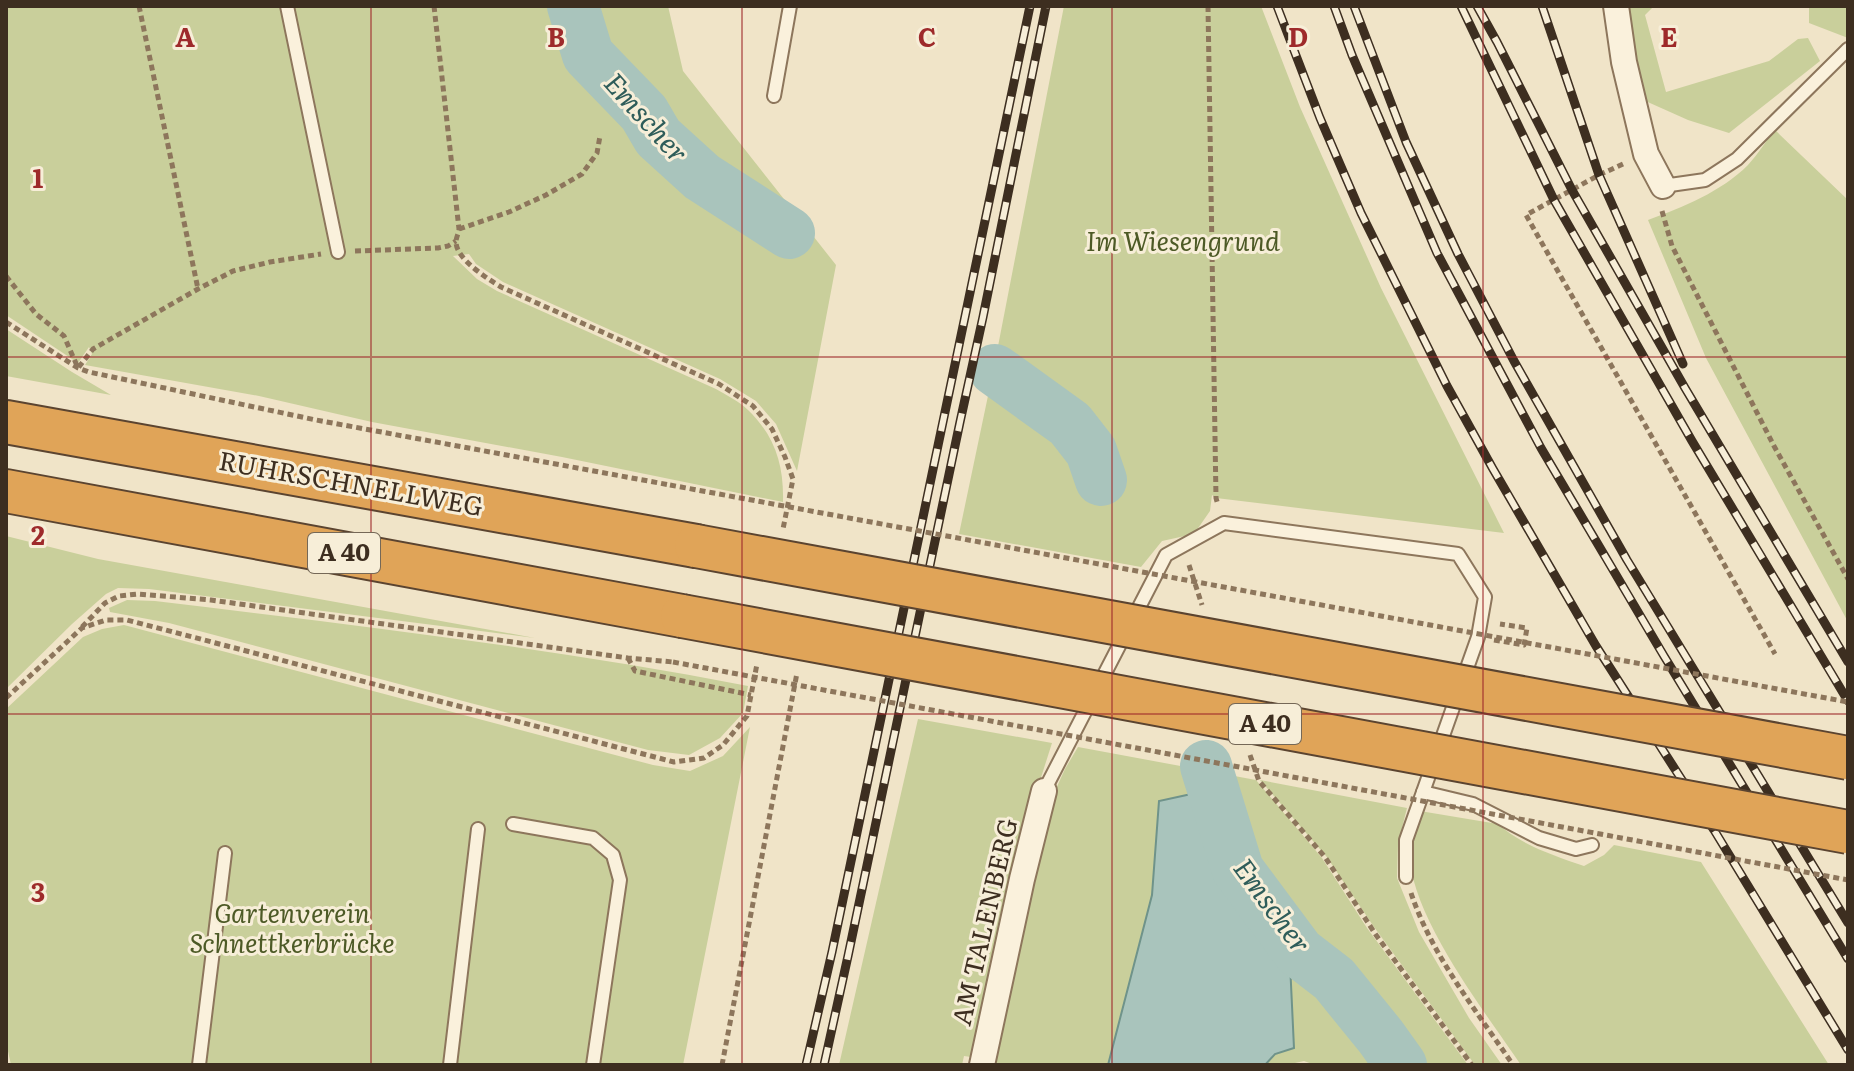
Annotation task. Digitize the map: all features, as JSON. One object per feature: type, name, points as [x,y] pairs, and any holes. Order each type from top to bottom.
[{"type":"highway","name":"RUHRSCHNELLWEG","points":[[6,422],[1848,758]]},
{"type":"highway","name":"A 40","points":[[6,491],[1848,832]]},
{"type":"street","points":[[1616,6],[1624,62],[1646,154],[1663,186]]},
{"type":"street","name":"AM TALENBERG","points":[[982,1065],[1044,791]]},
{"type":"lane","points":[[287,6],[338,252]]},
{"type":"lane","points":[[774,96],[790,6]]},
{"type":"lane","points":[[1663,186],[1705,180],[1737,159],[1848,49]]},
{"type":"lane","points":[[1044,791],[1166,555],[1224,523],[1458,554],[1485,597],[1479,636],[1406,840],[1406,877]]},
{"type":"lane","points":[[1423,792],[1473,804],[1539,838],[1576,849],[1592,845]]},
{"type":"lane","points":[[513,824],[593,838],[613,855],[620,880],[593,1065]]},
{"type":"lane","points":[[450,1065],[478,829]]},
{"type":"lane","points":[[199,1065],[225,853]]},
{"type":"path","points":[[139,6],[198,289]]},
{"type":"path","points":[[78,368],[93,349],[233,271],[338,252],[448,246],[456,241],[459,229],[434,6]]},
{"type":"path","points":[[1208,6],[1216,498],[1224,523]]},
{"type":"path","points":[[459,229],[509,212],[582,174],[597,153],[600,136]]},
{"type":"path","points":[[1646,154],[1599,175],[1526,215],[1775,654]]},
{"type":"path","points":[[1663,186],[1661,208],[1672,246],[1774,446],[1848,579]]},
{"type":"path","points":[[6,276],[36,314],[64,336],[78,368]]},
{"type":"path","points":[[6,322],[78,368],[316,420],[1848,702]]},
{"type":"path","points":[[1183,546],[1206,619]]},
{"type":"path","points":[[82,628],[105,603],[119,596],[138,594],[211,600],[673,662],[1848,880]]},
{"type":"path","points":[[1479,636],[1483,621]]},
{"type":"path","points":[[1479,636],[1524,645],[1527,628],[1497,623]]},
{"type":"path","points":[[628,658],[635,671],[751,695]]},
{"type":"path","points":[[722,1065],[799,661]]},
{"type":"path","points":[[1249,752],[1259,781],[1325,857],[1376,935],[1472,1065]]},
{"type":"path","points":[[1406,877],[1420,920],[1513,1065]]},
{"type":"green space","points":[[6,6],[668,6],[683,71],[836,265],[797,471],[776,424],[756,401],[720,379],[503,282],[476,264],[469,254],[453,256],[477,279],[497,291],[716,389],[741,404],[765,430],[776,452],[782,476],[783,502],[372,422],[259,396],[85,365],[92,354],[89,347],[78,363],[6,315]]},
{"type":"green space","name":"Im Wiesengrund","points":[[1064,6],[1261,6],[1300,107],[1381,288],[1504,533],[1216,498],[1212,495],[1210,511],[1194,534],[1162,541],[1141,567],[959,534]]},
{"type":"green space","points":[[1625,6],[1654,6],[1645,15],[1666,92],[1769,61],[1798,39],[1808,38],[1820,61],[1729,133],[1688,120],[1641,99]]},
{"type":"green space","points":[[1809,6],[1848,6],[1848,38],[1809,23]]},
{"type":"green space","points":[[1775,130],[1848,200],[1848,622],[1706,358],[1648,220],[1688,204],[1726,183],[1748,165]]},
{"type":"green space","points":[[6,329],[72,372],[111,395],[6,376]]},
{"type":"green space","points":[[6,536],[98,559],[535,638],[149,589],[118,588],[106,594],[72,624],[6,689]]},
{"type":"green space","points":[[127,600],[452,638],[748,686],[743,713],[720,738],[689,755],[648,750],[169,623],[110,612],[109,608]]},
{"type":"green space","name":"Gartenverein Schnettkerbrücke","points":[[124,625],[653,765],[690,771],[723,756],[750,727],[683,1065],[11,1065],[6,1042],[6,709],[83,637]]},
{"type":"green space","points":[[918,719],[1052,743],[1030,812],[978,1058],[964,1056],[962,1065],[839,1065]]},
{"type":"green space","points":[[1078,747],[1256,780],[1322,858],[1367,928],[1468,1065],[1315,1065],[1304,1061],[1286,1065],[991,1065],[1045,813]]},
{"type":"green space","points":[[1260,780],[1407,808],[1398,844],[1397,878],[1419,932],[1469,1018],[1502,1065],[1475,1065],[1326,856]]},
{"type":"green space","points":[[1420,811],[1498,824],[1528,844],[1584,866],[1604,855],[1614,845],[1701,862],[1829,1065],[1521,1065],[1449,957],[1418,895],[1410,866],[1410,840]]},
{"type":"water","points":[[1196,793],[1219,870],[1271,947],[1290,963],[1294,1048],[1275,1054],[1265,1065],[1108,1065],[1152,895],[1159,801]]},
{"type":"waterway","name":"Emscher","points":[[573,6],[588,55],[644,113],[658,137],[702,177],[789,233]]},
{"type":"waterway","name":"Emscher","points":[[995,370],[1070,424],[1091,451],[1101,480]]},
{"type":"waterway","name":"Emscher","points":[[1206,766],[1238,870],[1299,952],[1334,979],[1401,1065]]},
{"type":"railway","points":[[806,1065],[1030,6]]},
{"type":"railway","points":[[824,1065],[1046,6]]},
{"type":"railway","points":[[1277,6],[1361,213],[1447,386],[1596,646],[1714,830],[1848,1050]]},
{"type":"railway","points":[[1334,6],[1437,253],[1541,448],[1848,959]]},
{"type":"railway","points":[[1354,6],[1406,142],[1458,254],[1514,361],[1627,560],[1848,923]]},
{"type":"railway","points":[[1461,6],[1554,200],[1692,441],[1848,701]]},
{"type":"railway","points":[[1477,6],[1572,190],[1848,662]]},
{"type":"railway","points":[[1542,6],[1599,175],[1683,364]]}]
